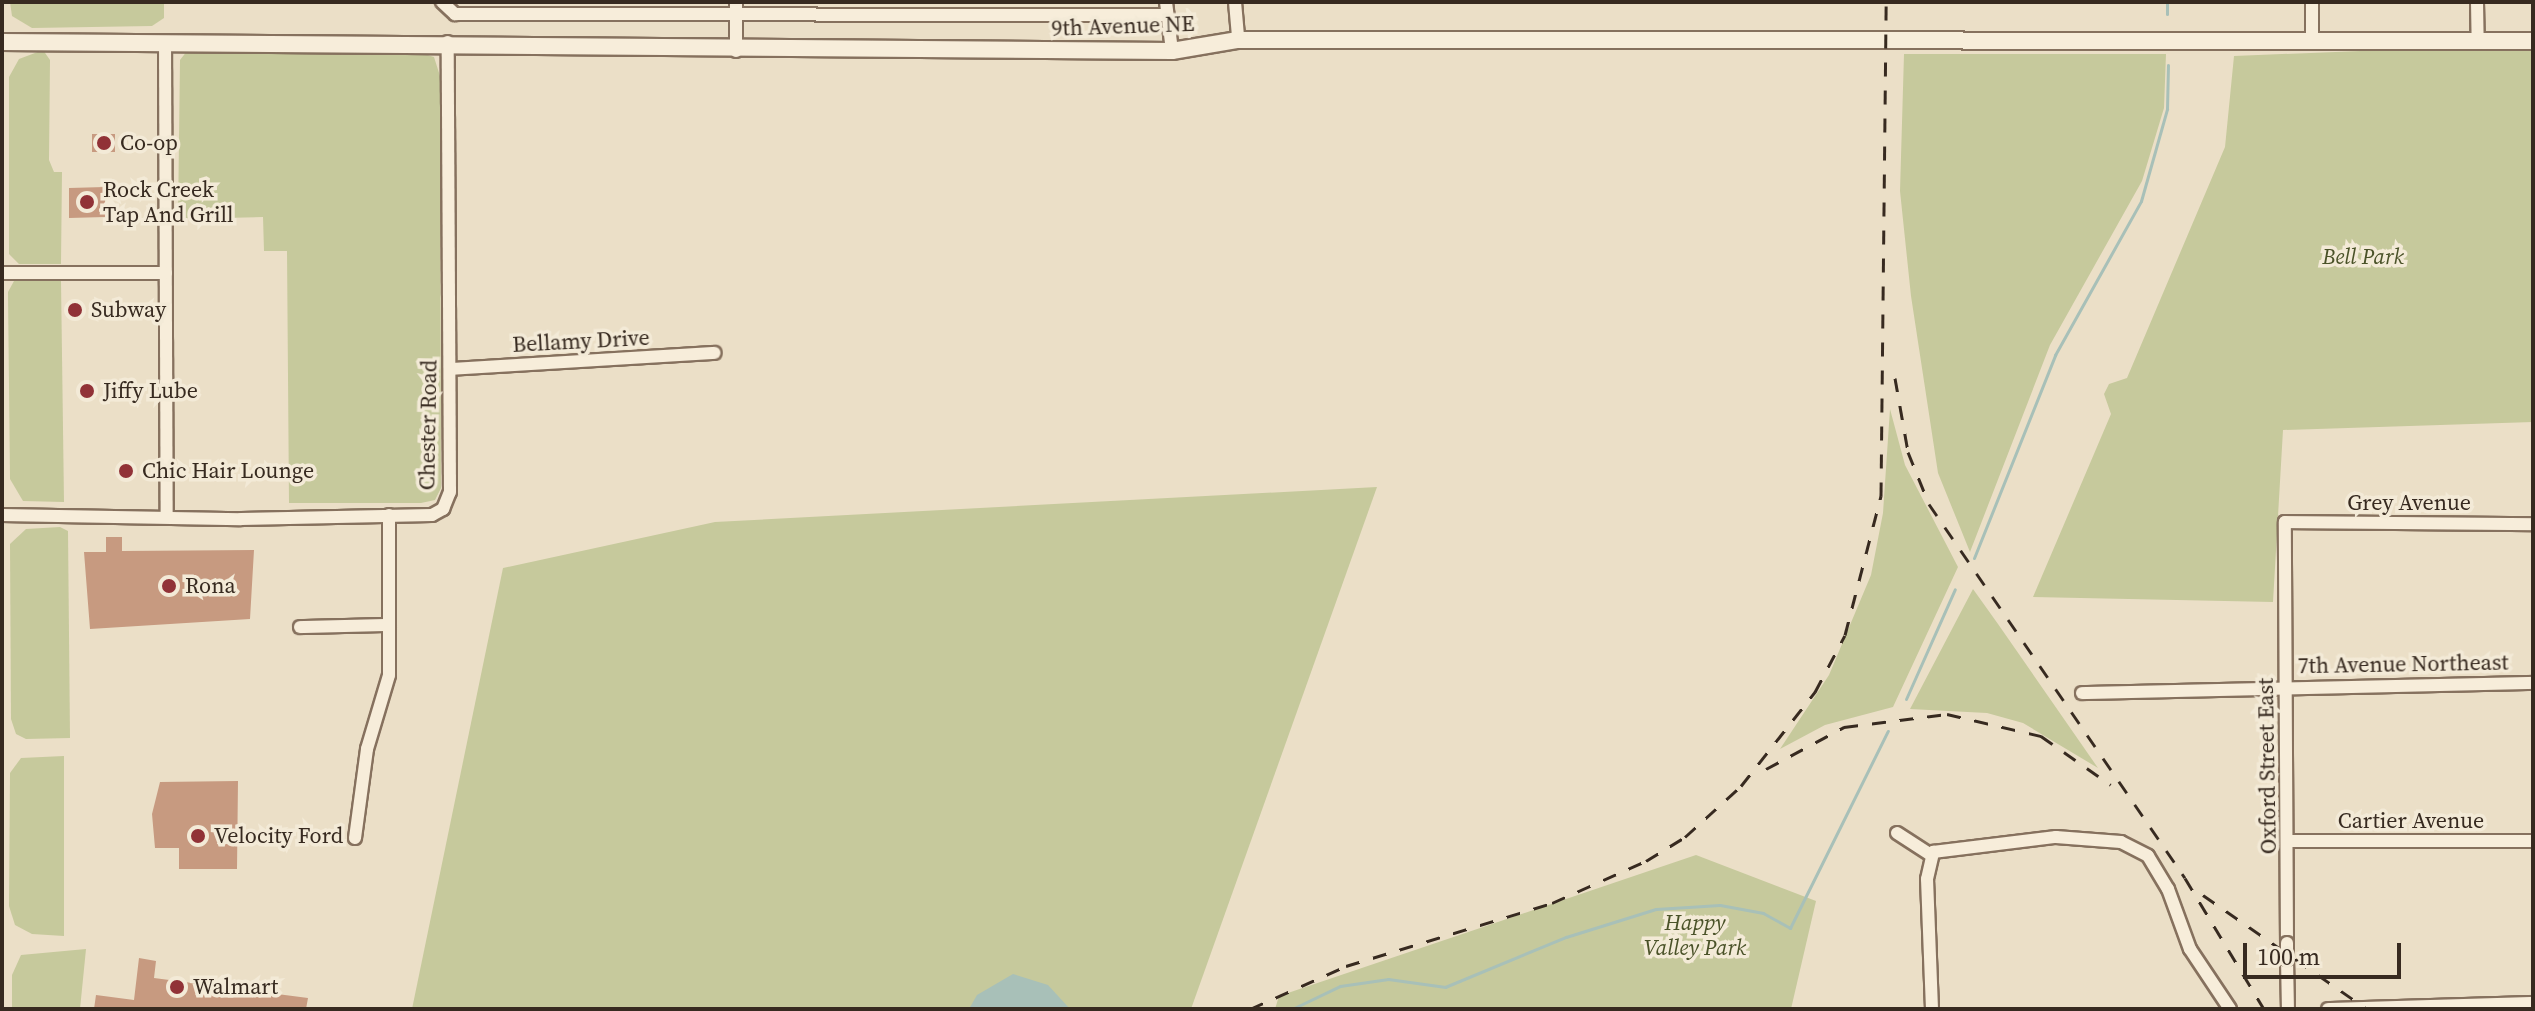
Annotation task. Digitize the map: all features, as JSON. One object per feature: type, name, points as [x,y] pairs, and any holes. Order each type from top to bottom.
[{"type":"street","points":[[442,2],[455,14],[736,8],[1166,9],[1172,51]]},
{"type":"street","points":[[1235,2],[1238,40]]},
{"type":"street","points":[[2312,2],[2312,42]]},
{"type":"street","points":[[2477,2],[2478,41]]},
{"type":"street","points":[[736,8],[736,51]]},
{"type":"street","name":"9th Avenue NE","points":[[2,42],[448,42],[736,51],[1172,51],[1238,40],[2533,41]]},
{"type":"street","points":[[165,42],[167,515]]},
{"type":"street","name":"Chester Road","points":[[2,515],[432,515],[443,509],[450,492],[448,42]]},
{"type":"street","points":[[2,273],[166,273]]},
{"type":"street","name":"Bellamy Drive","points":[[450,369],[715,353]]},
{"type":"street","points":[[355,838],[367,749],[387,687],[389,515]]},
{"type":"street","name":"Grey Avenue","points":[[2285,522],[2533,524]]},
{"type":"street","name":"Oxford Street East","points":[[2285,522],[2288,1009]]},
{"type":"street","points":[[300,627],[389,625]]},
{"type":"street","name":"7th Avenue Northeast","points":[[2082,693],[2286,686],[2533,683]]},
{"type":"street","points":[[1897,833],[1931,855],[2056,837],[2135,847],[2163,880],[2190,949],[2230,1009]]},
{"type":"street","name":"Cartier Avenue","points":[[2289,841],[2533,841]]},
{"type":"street","points":[[1931,855],[1932,1009]]},
{"type":"street","points":[[2328,1009],[2533,1003]]},
{"type":"green space","points":[[10,2],[164,2],[164,18],[152,26],[32,28],[12,16]]},
{"type":"green space","name":"Bell Park","points":[[2533,44],[2533,422],[2283,430],[2273,602],[2033,597],[2111,414],[2104,394],[2109,384],[2127,378],[2225,147],[2234,56]]},
{"type":"green space","points":[[408,49],[434,57],[440,76],[441,488],[435,500],[421,503],[289,503],[287,251],[264,251],[263,217],[178,219],[180,60],[187,51]]},
{"type":"green space","points":[[43,50],[50,60],[49,160],[54,172],[62,172],[61,264],[19,264],[9,254],[9,77],[19,59]]},
{"type":"green space","points":[[1904,54],[2166,54],[2164,108],[2142,181],[2050,345],[1970,552],[1938,473],[1911,296],[1900,191]]},
{"type":"green space","points":[[14,281],[61,281],[64,502],[23,501],[10,479],[8,292]]},
{"type":"green space","points":[[1890,409],[1905,465],[1958,567],[1893,707],[1825,725],[1780,749],[1829,675],[1871,575],[1883,513]]},
{"type":"green space","points":[[1377,487],[1191,1009],[412,1009],[503,568],[715,522]]},
{"type":"green space","points":[[60,527],[68,531],[70,738],[26,739],[16,734],[11,719],[10,544],[26,529]]},
{"type":"green space","points":[[1973,589],[2098,768],[2023,723],[1987,713],[1910,709]]},
{"type":"green space","points":[[64,756],[64,936],[32,934],[15,925],[9,906],[10,773],[21,758]]},
{"type":"green space","name":"Happy Valley Park","points":[[1696,855],[1816,901],[1791,1009],[1275,1009],[1279,996]]},
{"type":"green space","points":[[86,949],[80,1009],[12,1009],[12,975],[21,955]]},
{"type":"water","points":[[1013,974],[1048,985],[1070,1009],[969,1009],[977,995]]},
{"type":"building","name":"Co-op","points":[[92,134],[115,134],[115,152],[92,152]]},
{"type":"building","name":"Rock Creek Tap And Grill","points":[[105,187],[105,217],[69,218],[69,188]]},
{"type":"building","name":"Rona","points":[[106,537],[122,537],[122,551],[254,550],[250,619],[90,629],[84,552],[106,552]]},
{"type":"building","name":"Velocity Ford","points":[[238,781],[237,869],[179,869],[179,848],[155,848],[152,814],[160,782]]},
{"type":"building","name":"Walmart","points":[[139,958],[156,961],[154,978],[308,998],[306,1009],[94,1009],[96,995],[134,1000]]},
{"type":"waterway","points":[[2167,2],[2167,14]]},
{"type":"waterway","points":[[1974,558],[2055,355],[2141,201],[2167,109],[2168,65]]},
{"type":"waterway","points":[[1906,699],[1955,589]]},
{"type":"waterway","points":[[1292,1009],[1340,986],[1388,979],[1445,987],[1566,937],[1656,909],[1720,905],[1763,913],[1790,928],[1888,731]]},
{"type":"railway","points":[[1250,1009],[1346,966],[1552,903],[1646,861],[1685,837],[1741,786],[1815,692],[1845,635],[1881,496],[1886,2]]},
{"type":"railway","points":[[1895,378],[1908,452],[1929,504],[2185,878],[2264,1009]]},
{"type":"railway","points":[[1766,769],[1844,727],[1947,714],[2041,736],[2111,785]]},
{"type":"railway","points":[[2203,895],[2367,1009]]},
{"type":"place","name":"Co-op","points":[[104,143]]},
{"type":"place","name":"Rock Creek Tap And Grill","points":[[87,202]]},
{"type":"place","name":"Subway","points":[[75,310]]},
{"type":"place","name":"Jiffy Lube","points":[[87,391]]},
{"type":"place","name":"Chic Hair Lounge","points":[[126,471]]},
{"type":"place","name":"Rona","points":[[169,586]]},
{"type":"place","name":"Velocity Ford","points":[[198,836]]},
{"type":"place","name":"Walmart","points":[[177,987]]}]
